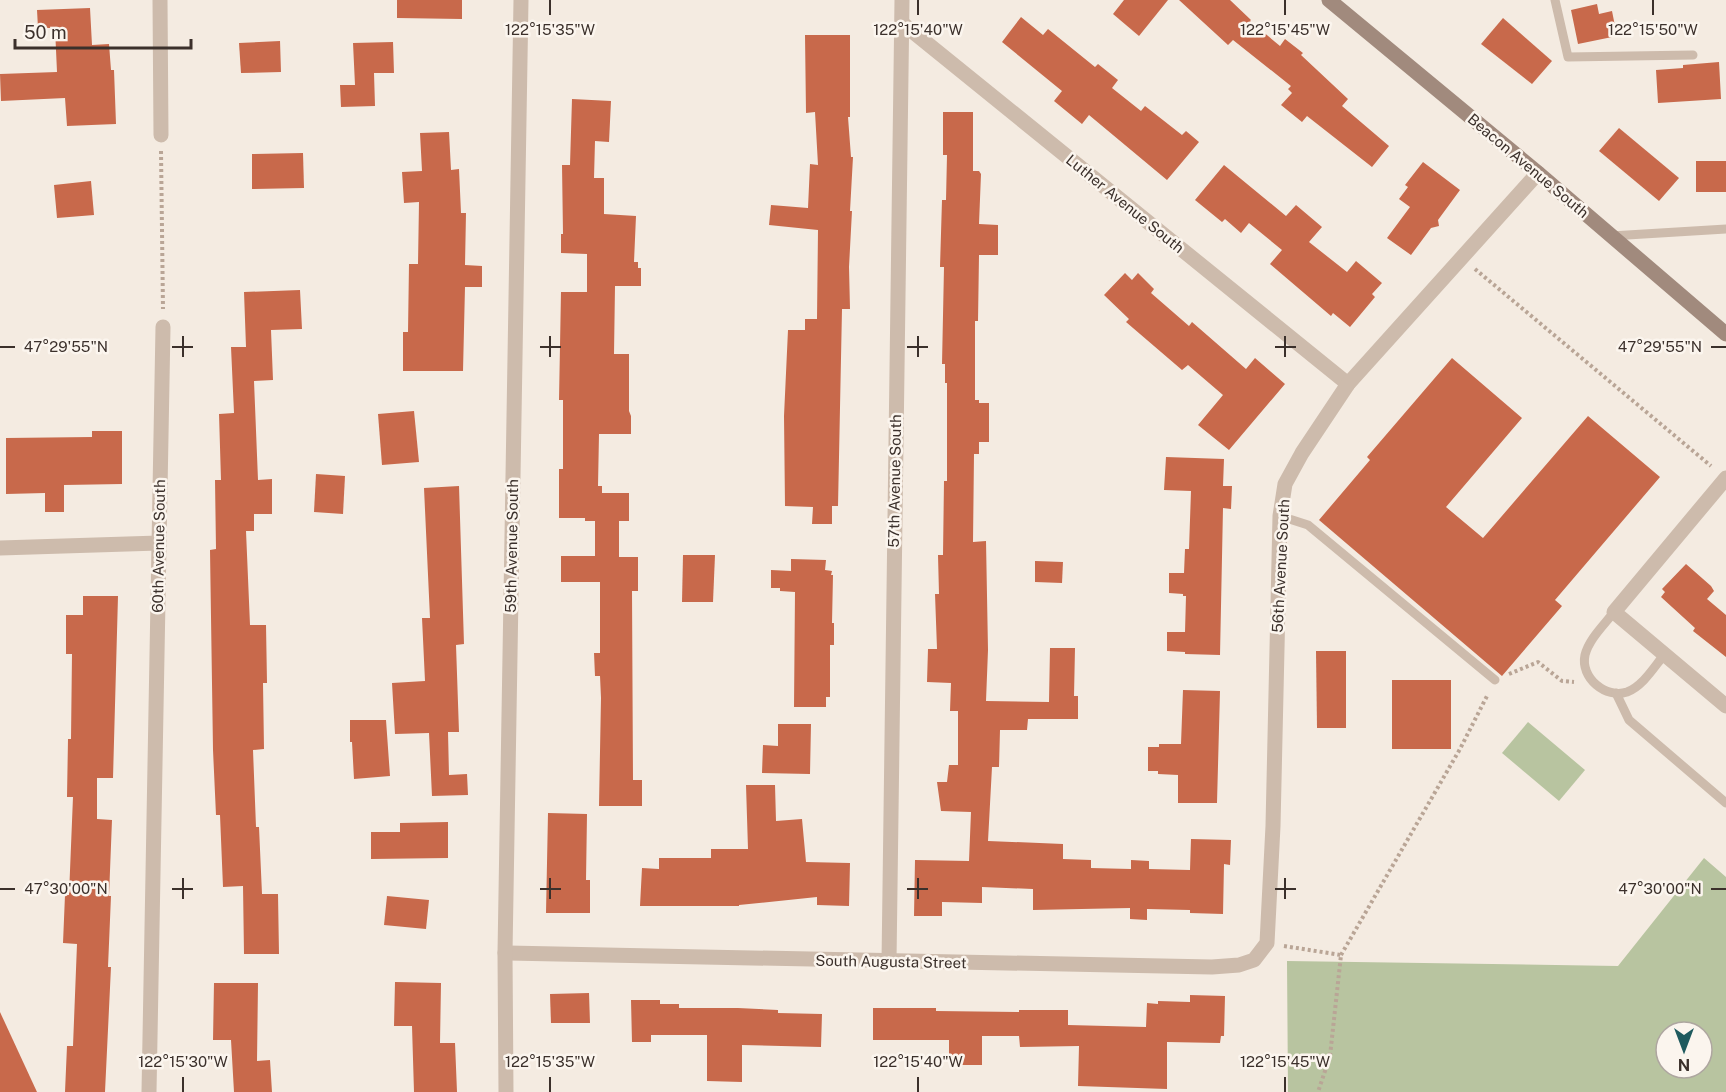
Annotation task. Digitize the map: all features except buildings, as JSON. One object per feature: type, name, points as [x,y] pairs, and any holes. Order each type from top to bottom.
[{"type":"street","points":[[160,0],[161,135]]},
{"type":"street","name":"59th Avenue South","points":[[506,1092],[506,953],[521,0]]},
{"type":"street","name":"57th Avenue South","points":[[889,962],[902,0]]},
{"type":"street","name":"Beacon Avenue South","points":[[1329,0],[1538,173],[1726,334]]},
{"type":"street","name":"Luther Avenue South","points":[[902,23],[1348,384]]},
{"type":"street","name":"56th Avenue South","points":[[1267,943],[1273,826],[1280,516],[1285,484],[1302,453],[1348,384],[1538,173]]},
{"type":"street","name":"60th Avenue South","points":[[149,1092],[163,327]]},
{"type":"street","points":[[1726,478],[1614,612],[1726,705]]},
{"type":"street","points":[[0,548],[159,543]]},
{"type":"street","name":"South Augusta Street","points":[[506,953],[1212,967],[1239,965],[1254,960],[1267,943]]},
{"type":"lane","points":[[1555,0],[1568,57],[1693,55]]},
{"type":"lane","points":[[1611,236],[1726,229]]},
{"type":"lane","points":[[1280,516],[1308,525],[1495,680]]},
{"type":"lane","points":[[1614,612],[1591,642],[1585,657],[1587,672],[1594,684],[1606,691],[1616,693],[1629,691],[1642,682],[1664,655]]},
{"type":"lane","points":[[1616,693],[1629,720],[1726,803]]},
{"type":"path","points":[[161,135],[163,327]]},
{"type":"path","points":[[1462,258],[1726,478]]},
{"type":"path","points":[[1318,1092],[1330,1056],[1341,955],[1460,750],[1495,680],[1538,662],[1562,681],[1594,684]]},
{"type":"path","points":[[1267,943],[1341,955]]},
{"type":"green space","points":[[1528,722],[1585,770],[1559,801],[1502,753]]},
{"type":"green space","points":[[1704,858],[1726,877],[1726,1092],[1288,1092],[1287,961],[1618,966]]}]
